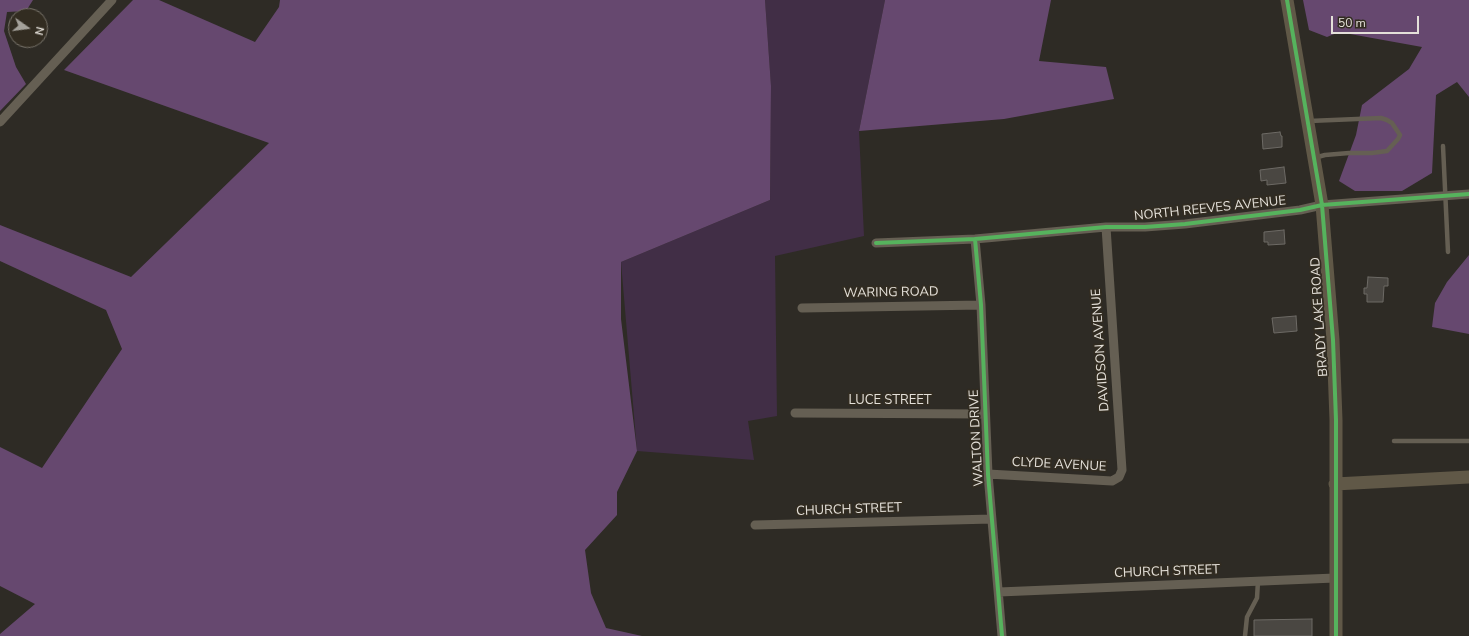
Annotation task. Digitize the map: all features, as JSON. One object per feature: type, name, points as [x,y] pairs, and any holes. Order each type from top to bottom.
[{"type":"street","points":[[0,122],[112,0]]},
{"type":"street","name":"BRADY LAKE ROAD","points":[[1287,0],[1322,205],[1333,340],[1336,420],[1336,636]]},
{"type":"street","name":"NORTH REEVES AVENUE","points":[[876,243],[976,239],[1106,227],[1145,227],[1246,218],[1300,210],[1322,205],[1469,194]]},
{"type":"street","name":"DAVIDSON AVENUE","points":[[1106,227],[1122,470]]},
{"type":"street","name":"WALTON DRIVE","points":[[976,239],[981,305],[984,414],[1002,636]]},
{"type":"street","name":"WARING ROAD","points":[[802,308],[981,305]]},
{"type":"street","name":"LUCE STREET","points":[[795,413],[984,414]]},
{"type":"street","name":"CLYDE AVENUE","points":[[988,474],[1112,481],[1119,477],[1122,470]]},
{"type":"street","points":[[1336,484],[1469,477]]},
{"type":"street","name":"CHURCH STREET","points":[[755,525],[992,519]]},
{"type":"street","name":"CHURCH STREET","points":[[999,592],[1336,578]]},
{"type":"lane","points":[[1307,122],[1381,118],[1392,123],[1400,134],[1398,139],[1387,151],[1325,155],[1314,158]]},
{"type":"lane","points":[[1443,146],[1448,252]]},
{"type":"lane","points":[[1394,442],[1469,441]]},
{"type":"lane","points":[[1245,636],[1247,617],[1256,598],[1258,581]]},
{"type":"shaded area","points":[[0,0],[33,0],[28,8],[8,8],[4,31],[8,48],[10,48],[16,67],[26,84],[0,111]]},
{"type":"shaded area","points":[[133,0],[159,0],[255,42],[279,7],[280,0],[765,0],[771,86],[770,200],[621,262],[621,319],[637,451],[617,492],[617,515],[585,550],[591,593],[606,628],[642,636],[0,636],[0,634],[35,604],[0,586],[0,447],[42,468],[122,349],[106,310],[0,261],[0,225],[131,277],[269,143],[64,70]]},
{"type":"shaded area","points":[[765,0],[885,0],[859,131],[864,236],[775,256],[777,416],[748,421],[754,460],[637,451],[621,262],[770,200],[771,86]]},
{"type":"shaded area","points":[[885,0],[1051,0],[1039,61],[1106,67],[1114,99],[1004,119],[859,131]]},
{"type":"shaded area","points":[[1303,0],[1469,0],[1469,97],[1457,82],[1436,95],[1432,173],[1402,191],[1355,191],[1339,181],[1356,135],[1362,105],[1409,69],[1422,47],[1339,32],[1327,37],[1309,30]]},
{"type":"shaded area","points":[[1469,255],[1469,334],[1432,327],[1435,303],[1447,282]]},
{"type":"building","points":[[1280,132],[1282,136],[1282,147],[1263,149],[1262,134]]},
{"type":"building","points":[[1284,167],[1286,183],[1267,185],[1267,180],[1261,181],[1260,170]]},
{"type":"building","points":[[1284,230],[1285,244],[1268,245],[1268,242],[1264,242],[1264,232]]},
{"type":"building","points":[[1368,277],[1388,278],[1388,286],[1384,286],[1383,302],[1367,302],[1367,294],[1364,294],[1364,288],[1367,288]]},
{"type":"building","points":[[1296,316],[1297,331],[1274,333],[1272,318]]},
{"type":"building","points":[[1312,619],[1312,636],[1254,636],[1254,620]]},
{"type":"cycle path","points":[[1287,0],[1322,205],[1333,340],[1336,420],[1336,636]]},
{"type":"cycle path","points":[[876,243],[975,239],[1106,227],[1145,227],[1185,224],[1300,210],[1322,205],[1469,194]]},
{"type":"cycle path","points":[[975,239],[981,305],[988,474],[1002,636]]}]
